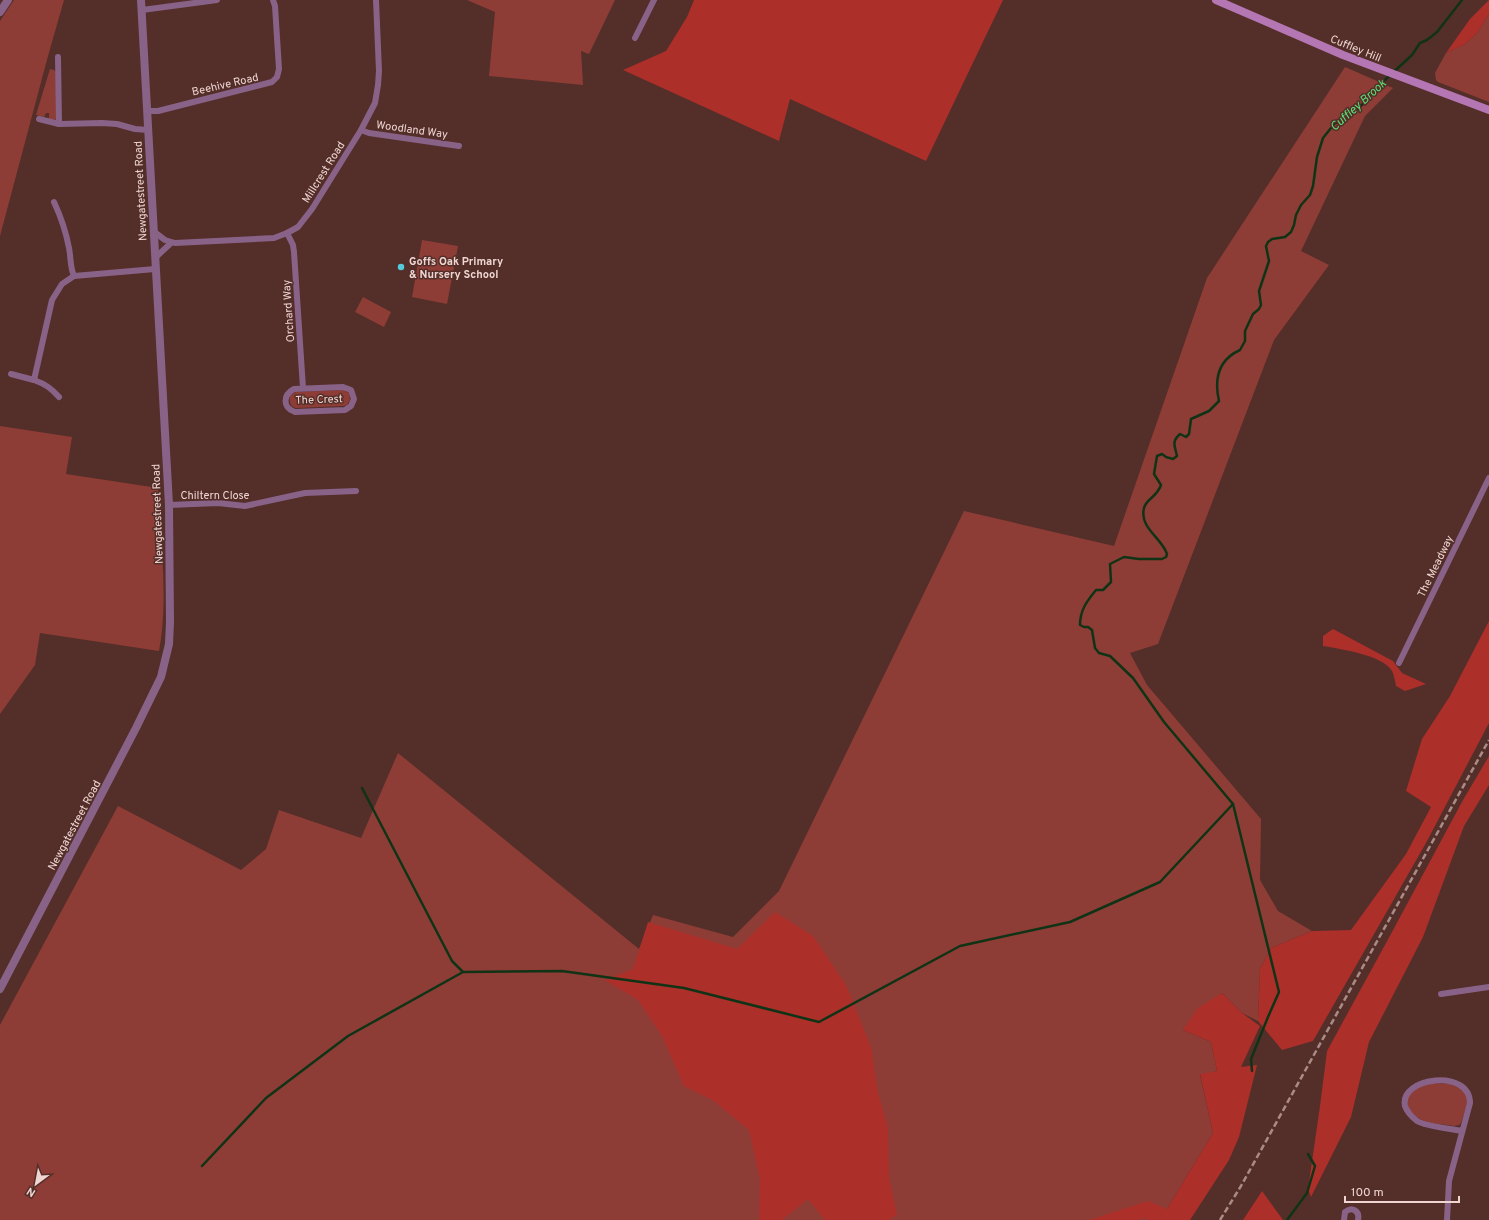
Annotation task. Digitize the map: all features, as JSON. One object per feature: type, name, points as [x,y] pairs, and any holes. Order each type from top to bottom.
[{"type":"main road","name":"Cuffley Hill","points":[[1216,0],[1343,55],[1489,110]]},
{"type":"street","points":[[0,12],[8,0]]},
{"type":"street","name":"Newgatestreet Road","points":[[0,988],[105,790],[161,677],[169,644],[169,506],[154,258],[141,0]]},
{"type":"street","points":[[142,10],[217,0]]},
{"type":"street","name":"Beehive Road","points":[[147,111],[158,111],[272,82],[277,76],[279,69],[273,0]]},
{"type":"street","name":"Millcrest Road","points":[[171,243],[274,238],[287,233],[298,226],[312,209],[361,130],[375,103],[378,85],[376,0]]},
{"type":"street","points":[[635,38],[654,0]]},
{"type":"street","points":[[58,57],[59,124]]},
{"type":"street","points":[[39,119],[59,124],[117,124],[135,129],[148,130]]},
{"type":"street","name":"Woodland Way","points":[[361,130],[369,133],[459,146]]},
{"type":"street","points":[[54,202],[65,232],[74,276]]},
{"type":"street","points":[[153,231],[171,243],[154,258]]},
{"type":"street","name":"Orchard Way","points":[[287,233],[293,245],[294,252],[303,388]]},
{"type":"street","points":[[34,380],[52,300],[62,284],[74,276],[155,269]]},
{"type":"street","points":[[11,374],[44,384],[51,388],[59,397]]},
{"type":"street","name":"The Crest","points":[[343,387],[351,390],[354,399],[351,406],[345,410],[291,411],[285,404],[285,396],[294,389],[303,388],[343,387]]},
{"type":"street","name":"The Meadway","points":[[1399,663],[1489,478]]},
{"type":"street","name":"Chiltern Close","points":[[169,506],[218,503],[245,506],[305,493],[356,491]]},
{"type":"street","points":[[1441,994],[1489,987]]},
{"type":"street","points":[[1447,1220],[1449,1181],[1470,1103],[1470,1097],[1466,1088],[1449,1081],[1430,1081],[1413,1088],[1406,1094],[1405,1099],[1407,1111],[1416,1120],[1423,1124],[1462,1131]]},
{"type":"street","points":[[1344,1220],[1345,1212],[1351,1209],[1358,1213],[1358,1220]]},
{"type":"shaded area","points":[[14,0],[64,0],[0,236],[0,21]]},
{"type":"shaded area","points":[[467,0],[615,0],[589,54],[581,51],[583,85],[489,76],[495,12]]},
{"type":"shaded area","points":[[694,0],[1003,0],[926,161],[790,99],[779,141],[623,70],[666,51],[687,17]]},
{"type":"shaded area","points":[[1489,0],[1489,14],[1477,33],[1465,44],[1446,53],[1470,19]]},
{"type":"shaded area","points":[[1489,14],[1489,102],[1438,82],[1436,80],[1435,73],[1446,53],[1465,44],[1477,33]]},
{"type":"shaded area","points":[[1345,67],[1393,88],[1365,116],[1301,251],[1329,265],[1274,340],[1158,644],[1130,653],[1147,685],[1261,819],[1260,880],[1278,911],[1312,931],[1271,948],[1260,969],[1258,1021],[1242,1013],[1222,993],[1183,1030],[1211,1042],[1217,1071],[1200,1075],[1213,1133],[1167,1209],[1145,1218],[1146,1220],[0,1220],[0,1025],[118,806],[241,870],[266,849],[279,810],[361,838],[398,753],[639,949],[653,915],[733,937],[779,891],[964,511],[1114,546],[1207,278]]},
{"type":"shaded area","points":[[50,69],[56,72],[57,119],[54,120],[49,119],[49,113],[46,113],[44,117],[36,115]]},
{"type":"shaded area","points":[[422,240],[458,246],[447,304],[412,297]]},
{"type":"shaded area","points":[[363,297],[391,312],[384,327],[355,312]]},
{"type":"shaded area","points":[[343,390],[349,393],[350,400],[347,405],[343,406],[296,408],[291,405],[290,402],[290,396],[296,392]]},
{"type":"shaded area","points":[[0,426],[72,437],[66,474],[158,488],[164,590],[162,631],[159,651],[40,633],[35,665],[0,714]]},
{"type":"shaded area","points":[[1489,621],[1489,723],[1426,843],[1313,1041],[1282,1050],[1258,1021],[1260,969],[1271,948],[1312,931],[1351,930],[1406,854],[1431,807],[1406,791],[1422,739],[1450,696]]},
{"type":"shaded area","points":[[1333,629],[1393,661],[1402,673],[1426,684],[1405,691],[1396,686],[1392,671],[1387,665],[1380,661],[1360,654],[1323,646],[1323,636]]},
{"type":"shaded area","points":[[1489,756],[1489,785],[1464,826],[1423,937],[1369,1042],[1351,1117],[1311,1197],[1308,1189],[1327,1051],[1463,800]]},
{"type":"shaded area","points":[[775,912],[813,936],[846,985],[871,1047],[878,1093],[888,1128],[889,1178],[897,1215],[889,1220],[825,1220],[808,1199],[782,1220],[759,1220],[760,1179],[749,1130],[714,1101],[684,1086],[662,1036],[638,1000],[605,980],[633,969],[648,922],[737,949]]},
{"type":"shaded area","points":[[1222,993],[1242,1013],[1260,1026],[1241,1067],[1257,1065],[1239,1137],[1229,1160],[1190,1220],[1146,1220],[1145,1218],[1137,1220],[1089,1220],[1148,1201],[1167,1209],[1213,1133],[1200,1074],[1217,1071],[1211,1042],[1183,1030],[1198,1008]]},
{"type":"shaded area","points":[[1432,1083],[1450,1084],[1464,1090],[1468,1101],[1459,1125],[1454,1126],[1426,1122],[1418,1118],[1410,1110],[1407,1101],[1411,1093],[1414,1090]]},
{"type":"shaded area","points":[[1262,1191],[1283,1220],[1243,1220]]},
{"type":"waterway","name":"Cuffley Brook","points":[[202,1166],[266,1098],[348,1036],[463,972],[562,971],[684,988],[819,1022],[960,946],[1070,922],[1160,882],[1233,804],[1164,722],[1133,678],[1110,656],[1099,653],[1095,648],[1092,630],[1088,627],[1080,625],[1081,615],[1087,602],[1096,590],[1103,590],[1111,582],[1110,564],[1124,557],[1139,559],[1162,559],[1166,557],[1167,554],[1164,548],[1148,527],[1143,515],[1145,505],[1157,492],[1161,485],[1154,474],[1157,456],[1162,454],[1173,459],[1177,456],[1174,444],[1175,439],[1180,434],[1186,437],[1189,434],[1191,419],[1209,411],[1219,401],[1217,385],[1219,371],[1227,359],[1240,350],[1245,341],[1245,331],[1253,314],[1261,305],[1259,291],[1269,261],[1266,246],[1272,239],[1285,237],[1291,232],[1296,215],[1301,205],[1310,195],[1313,186],[1317,157],[1323,138],[1335,123],[1348,117],[1364,103],[1373,91],[1412,55],[1420,43],[1427,40],[1437,32],[1462,0]]},
{"type":"waterway","points":[[362,788],[452,961],[463,972]]},
{"type":"waterway","points":[[1233,804],[1279,992],[1251,1059],[1252,1071]]},
{"type":"waterway","points":[[1287,1220],[1307,1193],[1315,1166],[1308,1154]]},
{"type":"railway","points":[[1220,1220],[1241,1186],[1489,740]]},
{"type":"place","name":"Goffs Oak Primary & Nursery School","points":[[401,267]]}]
